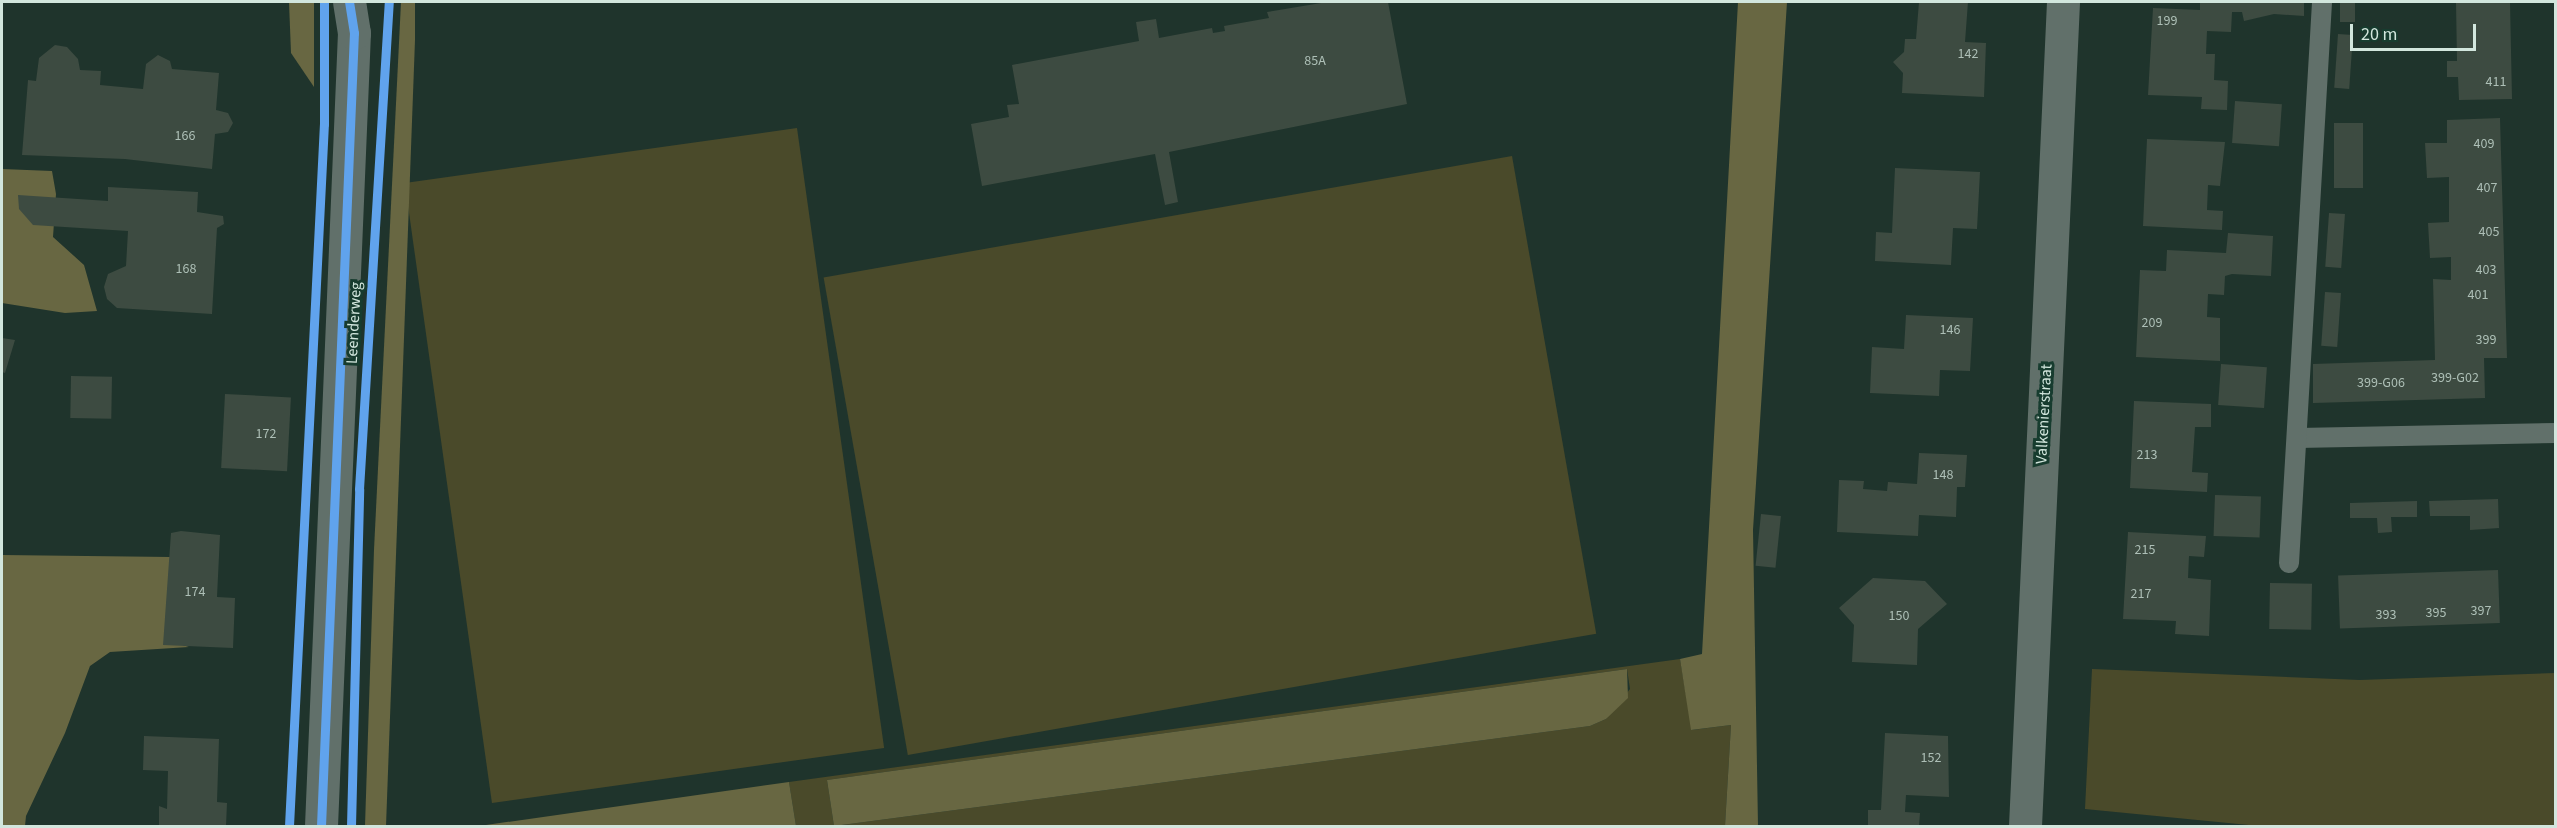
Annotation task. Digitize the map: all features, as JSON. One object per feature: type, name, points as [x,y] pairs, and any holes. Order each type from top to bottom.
[{"type":"street","name":"Leenderweg","points":[[321,826],[351,17],[361,2]]},
{"type":"street","name":"Valkenierstraat","points":[[2025,826],[2063,2]]},
{"type":"lane","points":[[2289,563],[2322,2]]},
{"type":"lane","points":[[2298,438],[2556,433]]},
{"type":"shaded area","points":[[289,2],[314,2],[314,87],[291,53]]},
{"type":"shaded area","points":[[401,2],[415,2],[415,40],[386,826],[365,826],[374,550]]},
{"type":"shaded area","points":[[1738,2],[1787,2],[1753,530],[1758,826],[1725,826],[1731,725],[1691,730],[1680,659],[1702,654]]},
{"type":"shaded area","points":[[797,128],[884,748],[492,803],[405,183]]},
{"type":"shaded area","points":[[1512,156],[1596,634],[908,755],[824,277]]},
{"type":"shaded area","points":[[2,169],[52,171],[56,194],[53,237],[84,265],[97,311],[65,313],[2,303]]},
{"type":"shaded area","points":[[2,555],[171,557],[172,642],[189,647],[110,652],[90,666],[65,733],[26,816],[25,826],[2,826]]},
{"type":"shaded area","points":[[1680,659],[1692,730],[1731,725],[1725,826],[834,826],[796,826],[789,782]],"holes":[[[1627,669],[1630,689],[1606,719],[1590,726],[834,826],[827,780]]]},
{"type":"shaded area","points":[[1627,669],[1628,698],[1606,719],[1590,726],[834,826],[827,780]]},
{"type":"shaded area","points":[[2092,669],[2360,680],[2555,673],[2555,826],[2259,826],[2085,809]]},
{"type":"shaded area","points":[[789,782],[796,826],[479,826]]},
{"type":"building","points":[[1327,2],[1388,2],[1407,104],[1169,152],[1178,202],[1165,205],[1155,154],[982,186],[971,124],[1009,117],[1007,105],[1019,104],[1012,65],[1139,41],[1136,22],[1156,19],[1159,38],[1212,28],[1213,33],[1225,31],[1224,26],[1269,18],[1267,12]]},
{"type":"building","points":[[1919,2],[1968,2],[1965,42],[1986,43],[1984,97],[1902,93],[1903,73],[1893,62],[1904,52],[1905,39],[1916,39]]},
{"type":"building","points":[[2200,2],[2304,2],[2304,16],[2274,14],[2244,21],[2242,12],[2232,12],[2231,32],[2207,31],[2206,54],[2215,54],[2214,80],[2228,81],[2227,110],[2201,109],[2202,97],[2148,95],[2153,8],[2200,10]]},
{"type":"building","points":[[2340,2],[2355,2],[2355,22],[2340,22]]},
{"type":"building","points":[[2456,2],[2510,2],[2512,99],[2459,100],[2458,77],[2447,77],[2447,61],[2457,61]]},
{"type":"building","points":[[2338,34],[2353,35],[2349,89],[2334,88]]},
{"type":"building","points":[[55,45],[67,47],[78,59],[80,70],[101,71],[100,85],[143,89],[146,64],[158,55],[170,61],[172,69],[219,73],[216,110],[228,113],[233,123],[228,132],[215,134],[212,169],[125,159],[22,155],[28,80],[36,81],[39,58]]},
{"type":"building","points":[[2235,101],[2282,104],[2279,146],[2232,143]]},
{"type":"building","points":[[2500,118],[2507,358],[2484,358],[2485,398],[2313,403],[2313,364],[2435,360],[2433,279],[2451,280],[2451,257],[2430,258],[2428,223],[2449,222],[2449,177],[2427,178],[2425,143],[2447,143],[2447,120]]},
{"type":"building","points":[[2334,123],[2363,123],[2363,188],[2334,188]]},
{"type":"building","points":[[2147,139],[2225,142],[2220,186],[2208,185],[2207,210],[2223,211],[2222,230],[2143,226]]},
{"type":"building","points":[[1895,168],[1980,172],[1977,229],[1953,228],[1951,265],[1875,261],[1876,232],[1892,233]]},
{"type":"building","points":[[108,187],[198,192],[197,212],[223,216],[224,224],[217,228],[212,314],[117,308],[107,299],[104,287],[108,274],[126,266],[128,231],[33,225],[19,209],[18,195],[108,201]]},
{"type":"building","points":[[2329,213],[2345,214],[2341,268],[2325,267]]},
{"type":"building","points":[[2228,233],[2273,236],[2271,276],[2232,274],[2225,276],[2224,295],[2208,294],[2207,317],[2220,318],[2220,361],[2136,357],[2140,270],[2166,271],[2167,250],[2226,253]]},
{"type":"building","points":[[2325,292],[2341,293],[2337,347],[2321,346]]},
{"type":"building","points":[[1906,315],[1973,318],[1970,371],[1940,370],[1939,396],[1870,393],[1872,347],[1904,349]]},
{"type":"building","points":[[2,338],[15,340],[5,373],[2,372]]},
{"type":"building","points":[[2221,364],[2267,367],[2264,408],[2218,405]]},
{"type":"building","points":[[71,376],[112,377],[111,419],[70,418]]},
{"type":"building","points":[[225,394],[291,397],[287,471],[221,468]]},
{"type":"building","points":[[2134,401],[2211,404],[2211,427],[2195,427],[2192,472],[2208,473],[2207,492],[2130,488]]},
{"type":"building","points":[[1919,453],[1967,455],[1965,487],[1957,487],[1956,517],[1919,515],[1918,536],[1837,532],[1839,480],[1864,481],[1863,489],[1887,491],[1888,482],[1917,484]]},
{"type":"building","points":[[2215,495],[2261,497],[2260,538],[2214,536]]},
{"type":"building","points":[[2498,499],[2499,528],[2470,530],[2470,516],[2430,516],[2429,501]]},
{"type":"building","points":[[2417,501],[2417,517],[2391,517],[2392,532],[2378,533],[2377,518],[2350,518],[2350,503]]},
{"type":"building","points":[[1761,514],[1781,516],[1775,568],[1756,566]]},
{"type":"building","points":[[181,531],[220,535],[217,597],[235,598],[233,648],[163,645],[171,533]]},
{"type":"building","points":[[2128,532],[2206,536],[2204,557],[2189,556],[2188,578],[2211,580],[2209,636],[2175,634],[2176,621],[2123,619]]},
{"type":"building","points":[[2498,570],[2500,623],[2340,629],[2338,576]]},
{"type":"building","points":[[1873,578],[1925,581],[1947,604],[1918,629],[1917,665],[1852,662],[1854,625],[1839,608]]},
{"type":"building","points":[[2270,583],[2312,584],[2311,630],[2269,629]]},
{"type":"building","points":[[1885,733],[1948,736],[1949,797],[1906,795],[1905,812],[1920,813],[1919,826],[1868,826],[1868,810],[1881,810]]},
{"type":"building","points":[[144,736],[219,739],[217,802],[227,803],[226,826],[159,826],[159,806],[167,809],[168,771],[143,770]]},
{"type":"cycle path","points":[[289,826],[324,124],[324,2]]},
{"type":"cycle path","points":[[321,826],[354,33],[349,2]]},
{"type":"cycle path","points":[[351,826],[359,489],[389,2]]}]
